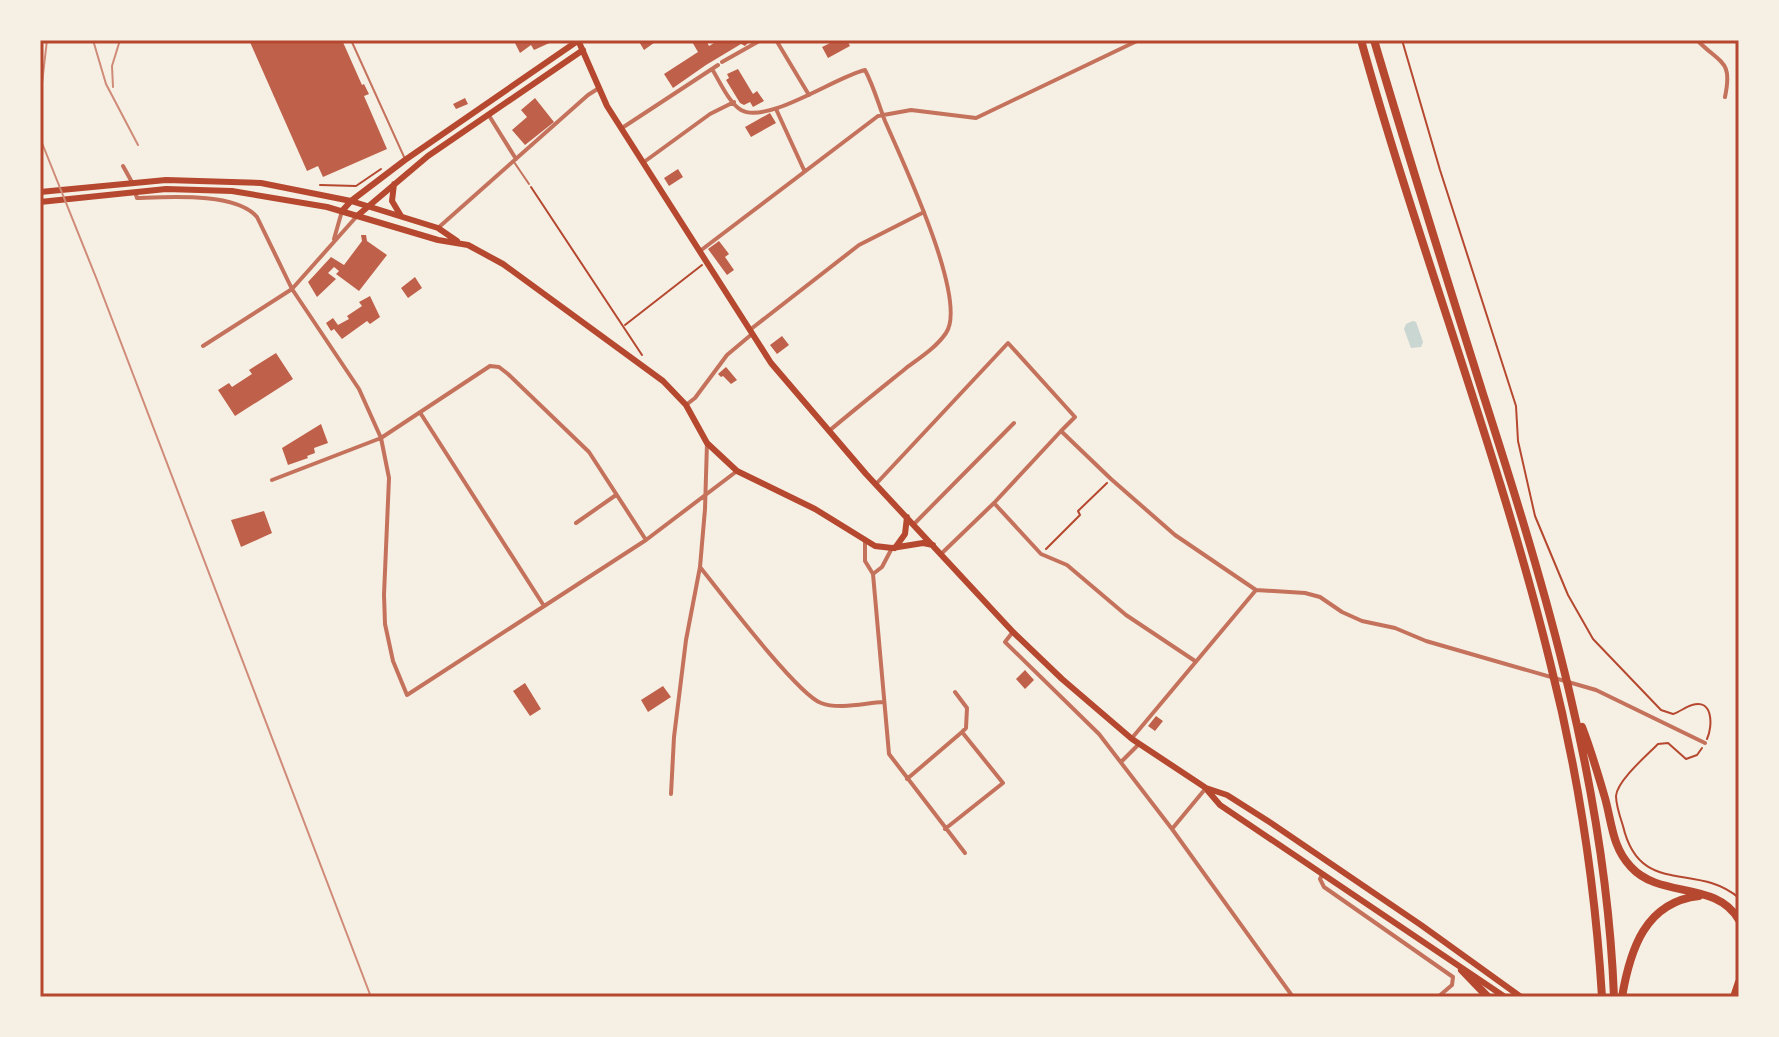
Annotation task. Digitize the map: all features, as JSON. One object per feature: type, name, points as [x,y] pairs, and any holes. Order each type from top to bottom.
[{"type":"highway","points":[[1361,40],[1404,188],[1509,517],[1550,662],[1587,840],[1602,997]]},
{"type":"highway","points":[[1374,40],[1416,184],[1528,536],[1572,699],[1599,837],[1614,997]]},
{"type":"highway","points":[[1572,699],[1590,746],[1620,853],[1641,877],[1658,885],[1705,895],[1726,905],[1739,920]]},
{"type":"highway","points":[[1622,997],[1631,955],[1651,919],[1676,900],[1705,895]]},
{"type":"highway","points":[[1462,970],[1488,997]]},
{"type":"highway","points":[[1734,997],[1739,982]]},
{"type":"main road","points":[[342,211],[405,160],[579,40],[599,88],[622,128],[776,370],[828,432],[1013,632],[1132,739],[1206,788],[1227,795],[1330,863],[1521,997]]},
{"type":"main road","points":[[357,216],[428,156],[583,50]]},
{"type":"main road","points":[[40,192],[166,180],[261,183],[351,201],[438,228],[460,243],[503,264],[669,386],[686,405],[707,443],[737,471],[815,509],[880,547],[933,545]]},
{"type":"main road","points":[[394,184],[392,201],[401,216]]},
{"type":"main road","points":[[40,202],[166,189],[260,194],[342,211],[438,240],[460,243]]},
{"type":"main road","points":[[893,548],[905,534],[907,517]]},
{"type":"main road","points":[[1206,788],[1220,805],[1505,997]]},
{"type":"main road","points":[[1323,874],[1330,863]]},
{"type":"street","points":[[622,128],[761,40]]},
{"type":"street","points":[[776,40],[809,95]]},
{"type":"street","points":[[700,251],[882,114],[911,110],[976,118],[1139,40]]},
{"type":"street","points":[[1697,40],[1729,72],[1725,97]]},
{"type":"street","points":[[712,69],[740,110],[748,112],[776,109],[865,70],[924,212],[949,293],[952,313],[947,332],[828,432]]},
{"type":"street","points":[[438,228],[599,88]]},
{"type":"street","points":[[644,162],[710,114],[734,102]]},
{"type":"street","points":[[776,109],[804,170]]},
{"type":"street","points":[[488,114],[515,160]]},
{"type":"street","points":[[123,166],[137,198],[217,200],[249,209],[257,217],[292,289],[359,389],[381,438],[389,478],[385,624],[393,661],[407,695],[646,540],[737,471]]},
{"type":"street","points":[[334,242],[342,211]]},
{"type":"street","points":[[686,405],[695,398],[727,355],[751,332],[859,245],[924,212]]},
{"type":"street","points":[[203,346],[292,289],[357,216]]},
{"type":"street","points":[[876,484],[1008,343],[1075,417],[941,554]]},
{"type":"street","points":[[272,480],[381,438],[490,366],[499,367],[581,442],[646,540]]},
{"type":"street","points":[[421,414],[544,606]]},
{"type":"street","points":[[913,524],[1014,423]]},
{"type":"street","points":[[1061,431],[1175,535],[1256,590],[1320,597],[1362,621],[1395,628],[1426,641],[1596,690],[1705,743]]},
{"type":"street","points":[[671,794],[674,737],[686,640],[700,567],[707,443]]},
{"type":"street","points":[[576,523],[616,495]]},
{"type":"street","points":[[994,503],[1041,554],[1067,565],[1126,615],[1195,661]]},
{"type":"street","points":[[865,540],[865,561],[873,574],[889,754],[965,853]]},
{"type":"street","points":[[873,574],[882,567],[893,548]]},
{"type":"street","points":[[700,567],[766,647],[816,700],[831,705],[883,702]]},
{"type":"street","points":[[1132,739],[1256,590]]},
{"type":"street","points":[[1013,632],[1005,642],[1092,726],[1172,829],[1293,997]]},
{"type":"street","points":[[907,779],[966,728],[967,708],[955,692]]},
{"type":"street","points":[[945,829],[1003,783],[962,732]]},
{"type":"street","points":[[1121,762],[1139,744]]},
{"type":"street","points":[[1172,829],[1206,788]]},
{"type":"street","points":[[1323,874],[1320,879],[1324,887],[1453,977],[1452,985],[1438,997]]},
{"type":"lane","points":[[351,40],[405,160]]},
{"type":"lane","points":[[515,160],[529,184]]},
{"type":"path","points":[[1402,40],[1516,406],[1518,441],[1535,516],[1568,595],[1593,639],[1661,710],[1673,714],[1694,704],[1704,706],[1710,712],[1711,730],[1697,755],[1686,759],[1668,743],[1658,744],[1619,785],[1616,801],[1626,841],[1642,864],[1659,872],[1708,882],[1739,898]]},
{"type":"path","points":[[529,184],[642,353],[640,364]]},
{"type":"path","points":[[624,326],[706,262]]},
{"type":"path","points":[[1041,554],[1111,479]]},
{"type":"shaded area","points":[[1413,321],[1423,342],[1421,347],[1411,348],[1404,329],[1406,324]]},
{"type":"building","points":[[249,40],[342,40],[369,94],[364,96],[387,149],[323,177],[318,166],[307,171]]},
{"type":"building","points":[[520,40],[556,40],[534,50],[531,45],[520,53],[515,43]]},
{"type":"building","points":[[638,40],[658,40],[644,50]]},
{"type":"building","points":[[691,40],[706,40],[709,46],[719,40],[750,41],[706,65],[673,88],[664,74],[698,52]]},
{"type":"building","points":[[836,40],[847,40],[850,46],[828,58],[822,47]]},
{"type":"building","points":[[738,69],[753,94],[757,91],[764,101],[753,107],[750,102],[740,103],[726,80],[729,78],[727,74]]},
{"type":"building","points":[[465,98],[468,104],[456,109],[453,104]]},
{"type":"building","points":[[535,98],[554,122],[525,145],[512,130],[527,117],[521,110]]},
{"type":"building","points":[[770,113],[776,123],[751,137],[745,127]]},
{"type":"building","points":[[678,169],[683,177],[669,186],[664,178]]},
{"type":"building","points":[[361,235],[366,235],[367,241],[387,255],[359,291],[336,274],[339,271],[334,267],[328,273],[336,279],[317,297],[308,282],[331,257],[344,265],[362,241]]},
{"type":"building","points":[[719,241],[729,254],[725,257],[734,270],[727,275],[708,249]]},
{"type":"building","points":[[415,277],[422,288],[408,298],[401,288]]},
{"type":"building","points":[[370,296],[380,317],[370,324],[367,321],[342,339],[334,329],[331,331],[326,323],[333,318],[338,325],[349,319],[347,316],[362,306],[359,302]]},
{"type":"building","points":[[782,336],[789,345],[777,354],[770,345]]},
{"type":"building","points":[[276,353],[293,379],[235,416],[218,390],[229,383],[232,387],[252,374],[249,370]]},
{"type":"building","points":[[726,367],[737,380],[731,384],[718,374]]},
{"type":"building","points":[[321,424],[328,443],[314,448],[315,453],[308,458],[288,465],[282,448]]},
{"type":"building","points":[[264,511],[272,533],[241,547],[231,520]]},
{"type":"building","points":[[1025,670],[1034,680],[1025,689],[1016,679]]},
{"type":"building","points":[[525,683],[541,709],[530,716],[513,691]]},
{"type":"building","points":[[663,686],[671,697],[648,712],[641,700]]},
{"type":"building","points":[[1156,716],[1163,721],[1155,731],[1148,726]]},
{"type":"railway","points":[[41,92],[47,40]]},
{"type":"railway","points":[[93,40],[106,84],[138,145]]},
{"type":"railway","points":[[113,87],[112,66],[120,40]]},
{"type":"railway","points":[[40,138],[371,997]]}]
